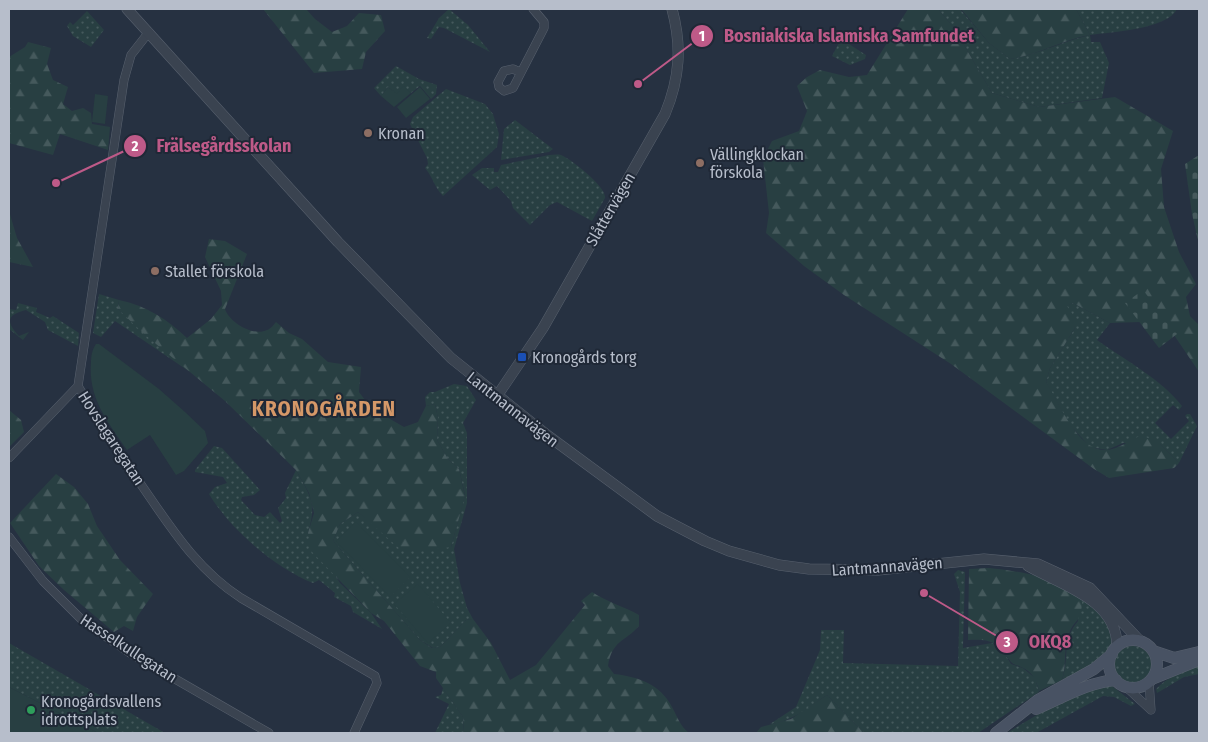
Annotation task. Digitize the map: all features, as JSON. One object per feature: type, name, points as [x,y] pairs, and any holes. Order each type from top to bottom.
[{"type":"main road","points":[[996,733],[1038,700],[1094,669],[1114,650],[1128,641],[1140,641],[1153,651],[1174,658],[1199,652]]},
{"type":"main road","points":[[1114,650],[1110,665],[1120,683]]},
{"type":"main road","points":[[1151,680],[1157,665],[1153,651]]},
{"type":"main road","points":[[1020,715],[1075,691],[1107,681],[1138,687],[1199,660]]},
{"type":"street","name":"Lantmannavägen","points":[[127,9],[338,242],[456,363],[657,516],[729,551],[779,565],[831,571],[894,569],[984,559],[1038,564],[1090,588],[1140,641]]},
{"type":"street","points":[[520,72],[544,28],[544,22],[533,9]]},
{"type":"street","name":"Slåttervägen","points":[[497,396],[543,328],[665,114],[676,83],[679,65],[677,27],[672,9]]},
{"type":"street","name":"Hovslagaregatan","points":[[149,32],[131,55],[124,80],[78,386],[124,461],[185,548],[198,562],[227,589],[377,680],[354,733]]},
{"type":"street","points":[[9,458],[78,386]]},
{"type":"street","name":"Hasselkullegatan","points":[[9,537],[43,581],[83,621],[130,653],[269,733]]},
{"type":"street","name":"Lantmannavägen","points":[[1023,563],[1070,586],[1093,602],[1109,619],[1115,629],[1114,650]]},
{"type":"street","points":[[1120,683],[1151,710],[1151,680]]},
{"type":"green space","points":[[263,9],[306,9],[315,19],[332,32],[347,26],[359,13],[381,15],[385,31],[366,52],[362,69],[314,73]]},
{"type":"green space","points":[[449,9],[468,25],[490,52],[444,28],[439,27],[431,39],[427,38],[439,18]]},
{"type":"green space","points":[[908,9],[938,9],[954,28],[992,93],[1039,107],[1115,97],[1173,131],[1161,169],[1164,207],[1179,252],[1196,284],[1186,297],[1190,316],[1199,325],[1199,372],[1174,335],[1140,322],[1110,323],[1073,303],[1067,306],[1073,315],[1075,328],[1050,368],[1046,382],[1070,424],[1086,443],[1096,448],[1110,450],[1142,435],[1160,444],[1179,463],[1174,468],[1109,478],[951,364],[844,295],[804,266],[766,233],[769,213],[763,159],[772,141],[799,131],[807,111],[797,86],[807,77],[820,70],[849,77],[867,75]]},
{"type":"green space","points":[[938,9],[960,9],[989,43],[1010,59],[1090,35],[1091,42],[1100,42],[1109,63],[1102,98],[1039,107],[992,93],[954,28]]},
{"type":"green space","points":[[961,9],[1076,9],[1090,35],[1010,59],[989,43]]},
{"type":"green space","points":[[1076,9],[1177,9],[1172,16],[1151,25],[1124,31],[1090,35]]},
{"type":"green space","points":[[87,11],[104,30],[91,47],[73,36],[67,26],[70,22],[73,25]]},
{"type":"green space","points":[[841,39],[866,55],[865,59],[850,65],[832,56]]},
{"type":"green space","points":[[28,42],[51,48],[47,64],[53,80],[68,87],[63,104],[72,111],[83,108],[91,113],[92,124],[110,127],[108,150],[60,134],[53,155],[9,143],[9,57],[25,47]]},
{"type":"green space","points":[[396,66],[419,79],[437,85],[436,94],[431,99],[420,86],[411,93],[403,87],[397,95],[388,87],[381,96],[374,88]]},
{"type":"green space","points":[[403,86],[411,93],[394,107],[381,96],[388,87],[397,94]]},
{"type":"green space","points":[[420,87],[430,99],[406,118],[397,107]]},
{"type":"green space","points":[[446,89],[485,104],[493,114],[499,134],[497,147],[443,196],[425,168],[428,164],[427,158],[410,124],[413,117]]},
{"type":"green space","points":[[95,94],[108,96],[105,124],[92,122]]},
{"type":"green space","points":[[515,120],[553,149],[549,152],[501,160],[504,129]]},
{"type":"green space","points":[[549,155],[560,155],[580,167],[595,181],[604,193],[605,198],[592,221],[557,202],[550,205],[530,225],[513,208],[511,201],[497,186],[490,190],[472,175],[482,168],[494,168],[494,172],[498,172],[501,165]]},
{"type":"green space","points":[[1199,155],[1199,245],[1192,214],[1185,164]]},
{"type":"green space","points":[[9,211],[17,238],[33,267],[9,262]]},
{"type":"green space","points":[[209,239],[225,241],[247,254],[225,309],[227,314],[236,323],[249,330],[261,332],[270,329],[276,322],[289,333],[302,339],[328,362],[361,367],[359,392],[371,408],[404,427],[418,422],[426,406],[435,404],[438,418],[437,440],[448,459],[459,469],[465,496],[451,547],[423,551],[400,549],[358,512],[340,524],[333,541],[420,640],[432,648],[440,647],[466,620],[473,619],[491,643],[510,680],[536,665],[585,605],[581,601],[592,592],[639,615],[639,626],[616,646],[608,666],[614,674],[632,677],[655,687],[667,699],[681,725],[689,733],[464,733],[463,717],[436,678],[436,672],[420,666],[384,621],[371,613],[312,552],[308,533],[314,513],[309,493],[296,470],[225,401],[144,334],[118,309],[119,300],[139,306],[164,319],[187,338],[211,319],[222,305],[221,291],[205,257]]},
{"type":"green space","points":[[1143,290],[1177,334],[1159,348],[1125,303]]},
{"type":"green space","points":[[99,294],[119,300],[118,309],[190,372],[115,321],[101,337],[93,333]]},
{"type":"green space","points":[[18,303],[37,308],[36,312],[50,318],[53,316],[79,333],[78,346],[48,330],[45,322],[26,310],[15,314],[10,320],[12,327],[19,336],[29,332],[23,340],[9,329],[9,309],[16,310]]},
{"type":"green space","points":[[1073,303],[1110,323],[1097,340],[1164,387],[1182,406],[1179,410],[1173,405],[1155,423],[1171,439],[1189,421],[1185,416],[1190,414],[1197,426],[1179,463],[1160,444],[1123,443],[1107,450],[1090,447],[1069,424],[1046,382],[1050,368],[1075,328],[1066,306]]},
{"type":"green space","points":[[96,344],[99,344],[159,389],[205,431],[208,443],[184,471],[176,475],[150,435],[127,450],[113,430],[96,399],[93,387],[91,358]]},
{"type":"green space","points":[[454,384],[467,386],[476,400],[463,423],[467,433],[467,503],[454,549],[460,583],[467,608],[473,619],[466,620],[440,647],[433,648],[420,640],[333,541],[340,524],[358,512],[377,527],[451,547],[465,495],[459,469],[448,459],[437,440],[438,418],[435,404],[426,406],[425,397],[430,392],[435,392]]},
{"type":"green space","points":[[9,410],[21,420],[24,432],[9,447]]},
{"type":"green space","points":[[214,446],[222,448],[260,490],[254,495],[242,497],[241,500],[255,515],[264,517],[270,512],[280,523],[282,521],[278,508],[286,498],[285,493],[296,470],[311,500],[312,514],[308,533],[340,583],[371,613],[382,629],[353,612],[351,606],[334,597],[335,593],[319,580],[313,583],[284,568],[255,546],[229,521],[209,494],[215,487],[227,483],[223,477],[195,472]]},
{"type":"green space","points":[[56,474],[74,487],[88,504],[97,526],[120,560],[153,594],[137,617],[133,631],[124,626],[114,632],[64,590],[39,566],[10,523]]},
{"type":"green space","points":[[356,522],[410,577],[390,597],[336,541]]},
{"type":"green space","points":[[989,568],[1026,573],[1052,581],[1074,593],[1082,602],[1079,618],[1067,639],[1062,680],[1039,691],[1031,674],[1012,663],[997,646],[984,640],[968,640],[969,569]]},
{"type":"green space","points":[[958,570],[965,572],[963,648],[992,643],[1003,651],[1011,664],[1023,668],[1035,678],[1039,692],[978,733],[864,733],[827,695],[793,717],[770,724],[796,707],[820,650],[821,630],[844,630],[843,663],[958,666],[960,592],[954,574]]},
{"type":"green space","points":[[418,584],[451,623],[428,643],[394,604]]},
{"type":"green space","points":[[1076,594],[1090,604],[1110,626],[1113,635],[1112,643],[1108,651],[1098,660],[1062,680],[1069,635],[1078,621]]},
{"type":"green space","points":[[9,643],[165,733],[98,733],[9,687]]},
{"type":"green space","points":[[1133,646],[1140,647],[1146,652],[1151,658],[1151,672],[1146,678],[1140,683],[1133,684],[1126,683],[1120,678],[1115,672],[1114,665],[1115,658],[1120,652],[1126,647]]},
{"type":"green space","points":[[1199,665],[1199,674],[1184,677],[1157,693],[1156,689],[1165,681]]},
{"type":"green space","points":[[1112,686],[1135,704],[1131,706],[1114,697],[1103,696],[1036,733],[1007,733],[1072,697],[1100,687]]},
{"type":"green space","name":"Kronogårdsvallens idrottsplats","points":[[9,687],[98,733],[9,733]]},
{"type":"green space","points":[[443,688],[463,717],[464,733],[435,733],[449,704],[435,697],[441,695]]},
{"type":"green space","points":[[827,695],[864,733],[756,733],[761,727],[791,719]]},
{"type":"place","name":"Bosniakiska Islamiska Samfundet","points":[[638,84]]},
{"type":"place","name":"Kronan","points":[[368,133]]},
{"type":"place","name":"Vällingklockan förskola","points":[[700,163]]},
{"type":"place","name":"Frälsegårdsskolan","points":[[56,183]]},
{"type":"place","name":"Stallet förskola","points":[[155,271]]},
{"type":"place","name":"Kronogårds torg","points":[[522,357]]},
{"type":"place","name":"OKQ8","points":[[924,593]]},
{"type":"place","name":"Kronogårdsvallens idrottsplats","points":[[31,710]]},
{"type":"district","name":"KRONOGÅRDEN","points":[[324,409]]}]
